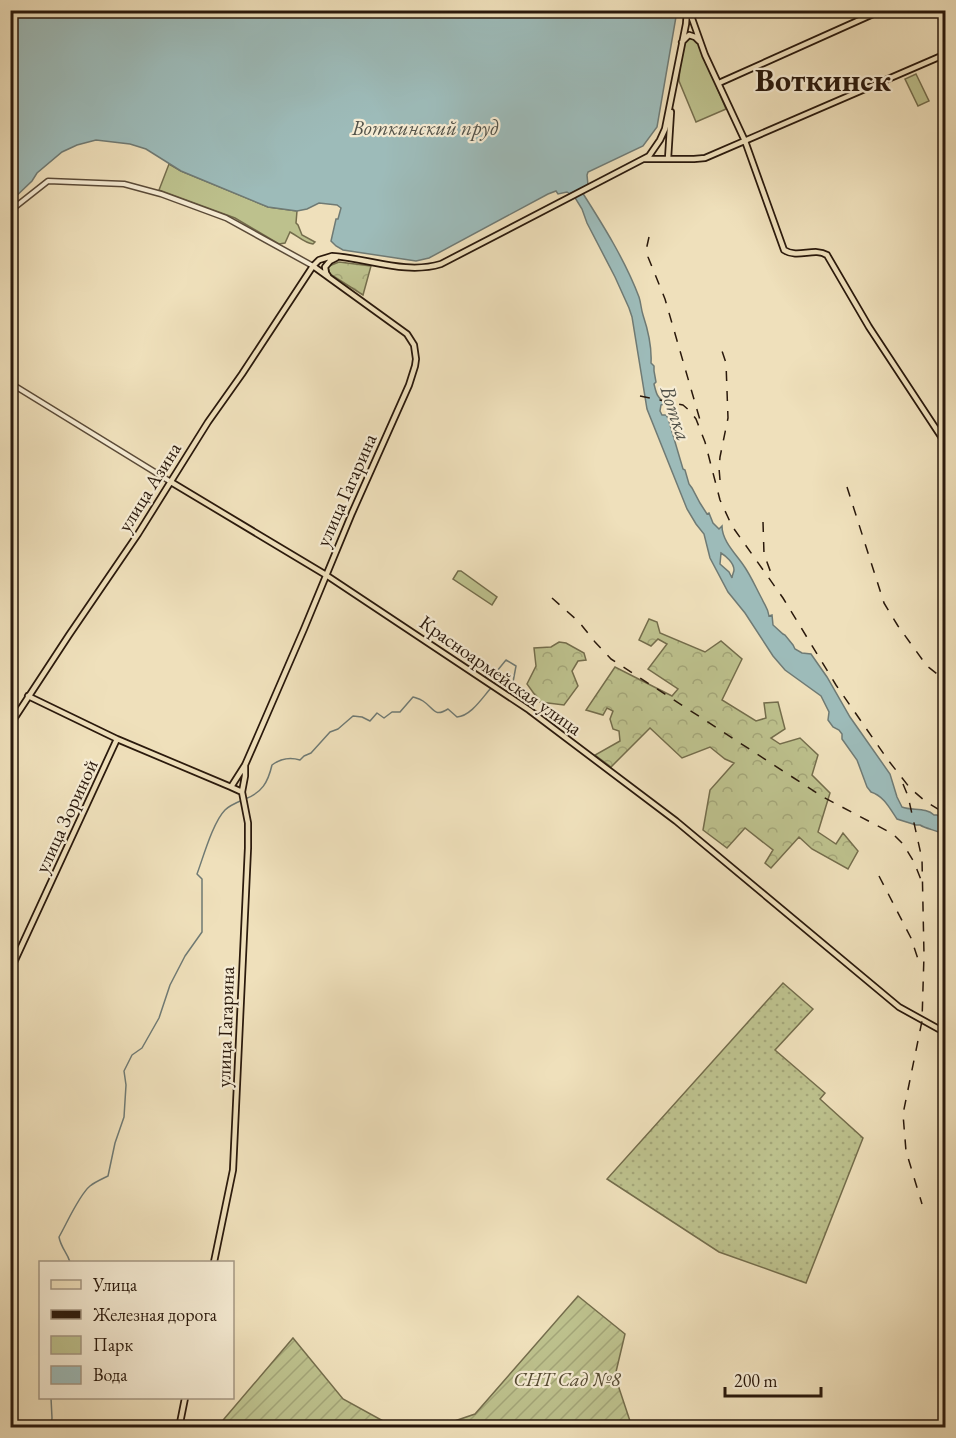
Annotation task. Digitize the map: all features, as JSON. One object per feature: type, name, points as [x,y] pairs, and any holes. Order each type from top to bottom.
[{"type":"main road","points":[[688,10],[744,141],[784,250],[796,254],[822,252],[828,256],[869,327],[945,444]]},
{"type":"main road","points":[[313,266],[319,260],[328,257],[341,257],[413,268],[436,266],[645,159],[663,135],[688,10]]},
{"type":"main road","points":[[719,83],[882,10]]},
{"type":"main road","points":[[681,44],[689,35],[700,42]]},
{"type":"main road","points":[[645,159],[705,158],[945,54]]},
{"type":"main road","points":[[668,159],[672,97]]},
{"type":"main road","points":[[330,278],[325,270],[327,263],[341,257]]},
{"type":"main road","name":"улица Гагарина","points":[[214,1261],[233,1170],[249,848],[248,823],[242,792],[245,776],[244,765],[351,513],[402,401],[413,374],[416,359],[414,345],[407,334],[313,266]]},
{"type":"main road","name":"улица Азина","points":[[10,725],[313,266]]},
{"type":"main road","name":"Красноармейская улица","points":[[171,482],[326,575],[554,728],[676,821],[899,1008],[945,1033]]},
{"type":"main road","points":[[28,696],[117,739],[242,792]]},
{"type":"main road","name":"улица Зориной","points":[[10,971],[117,739]]},
{"type":"main road","points":[[231,787],[244,765]]},
{"type":"main road","points":[[179,1428],[185,1399]]},
{"type":"street","points":[[10,211],[48,181],[124,184],[161,194],[226,218],[313,266]]},
{"type":"street","name":"Красноармейская улица","points":[[10,383],[171,482]]},
{"type":"green space","points":[[691,36],[697,40],[726,109],[696,122],[679,81],[685,42]]},
{"type":"green space","points":[[916,74],[929,101],[918,106],[905,79]]},
{"type":"green space","points":[[169,164],[268,207],[297,211],[296,223],[302,235],[315,242],[313,244],[307,242],[290,232],[285,243],[279,244],[235,218],[159,190]]},
{"type":"green space","points":[[339,262],[371,266],[363,295],[330,274],[329,266]]},
{"type":"green space","points":[[458,571],[497,597],[492,605],[453,579]]},
{"type":"green space","points":[[649,619],[657,622],[660,633],[705,652],[721,641],[742,659],[722,700],[756,721],[766,718],[764,703],[778,702],[785,729],[771,738],[780,744],[800,738],[818,755],[812,775],[830,793],[818,832],[836,844],[843,833],[858,851],[848,869],[812,849],[799,837],[771,868],[765,863],[773,850],[745,828],[727,848],[703,830],[710,790],[734,763],[710,747],[682,758],[650,728],[611,767],[595,755],[620,741],[619,731],[613,729],[610,719],[613,711],[607,708],[603,715],[586,710],[615,667],[672,696],[678,689],[648,669],[667,644],[658,639],[651,646],[639,640]]},
{"type":"green space","points":[[559,642],[566,643],[584,653],[586,660],[578,661],[572,671],[578,686],[564,705],[540,702],[527,684],[536,666],[534,648],[551,647]]},
{"type":"green space","points":[[783,983],[813,1009],[775,1050],[825,1093],[820,1099],[863,1138],[806,1283],[719,1252],[607,1179]]},
{"type":"green space","name":"СНТ Сад №8","points":[[578,1296],[625,1334],[615,1376],[632,1427],[437,1427],[475,1414]]},
{"type":"green space","points":[[293,1338],[343,1399],[394,1427],[218,1427]]},
{"type":"water","name":"Воткинский пруд","points":[[11,10],[677,11],[657,127],[643,146],[588,172],[588,185],[570,194],[567,192],[558,194],[556,191],[548,194],[429,258],[416,261],[343,250],[336,246],[331,241],[341,208],[337,205],[319,203],[297,211],[268,207],[181,171],[146,149],[130,144],[96,140],[62,152],[37,173],[11,201]]},
{"type":"water","points":[[582,192],[613,243],[640,299],[649,338],[651,363],[654,366],[656,382],[654,384],[658,397],[664,402],[660,411],[668,418],[683,469],[700,503],[707,514],[709,513],[713,523],[719,529],[722,526],[727,542],[749,574],[769,616],[772,615],[773,625],[785,635],[795,649],[811,654],[827,677],[850,717],[890,774],[902,807],[927,811],[945,820],[945,836],[940,832],[897,819],[883,800],[871,792],[857,760],[842,739],[842,734],[828,720],[829,712],[821,696],[785,670],[728,592],[710,558],[704,534],[687,509],[647,409],[629,308],[574,196]],"holes":[[[721,553],[733,565],[732,578],[720,564]]]},
{"type":"waterway","points":[[487,679],[485,676],[492,670],[497,671],[506,660],[516,666],[513,682],[521,692]]},
{"type":"waterway","points":[[70,1261],[59,1237],[77,1202],[86,1190],[108,1176],[115,1143],[124,1117],[126,1085],[124,1071],[132,1055],[142,1048],[159,1018],[170,985],[185,956],[202,932],[202,879],[197,874],[212,831],[225,810],[260,790],[266,782],[272,765],[285,759],[300,760],[311,753],[330,732],[338,729],[353,716],[370,721],[377,713],[384,718],[392,712],[400,712],[413,697],[423,701],[434,711],[440,713],[448,709],[457,717],[462,716],[472,710],[491,688],[490,686]]},
{"type":"waterway","points":[[51,1399],[51,1428]]},
{"type":"railway","points":[[649,237],[648,257],[665,299],[700,420]]},
{"type":"railway","points":[[720,480],[720,457],[728,418],[726,363],[722,351]]},
{"type":"railway","points":[[640,396],[683,405],[696,419],[705,442],[720,500],[732,526],[783,598],[836,685],[888,760],[910,788],[946,814]]},
{"type":"railway","points":[[847,487],[884,603],[927,666],[946,681]]},
{"type":"railway","points":[[763,522],[764,554],[771,573]]},
{"type":"railway","points":[[552,598],[579,622],[611,659],[823,797],[893,834],[903,844],[914,862],[923,885]]},
{"type":"railway","points":[[903,784],[908,796],[922,859],[924,955],[922,1021],[903,1114],[906,1151],[922,1204]]},
{"type":"railway","points":[[879,876],[911,938],[920,965]]},
{"type":"district","name":"Воткинск","points":[[823,80]]},
{"type":"water label","name":"Вотка","points":[[676,413]]}]
